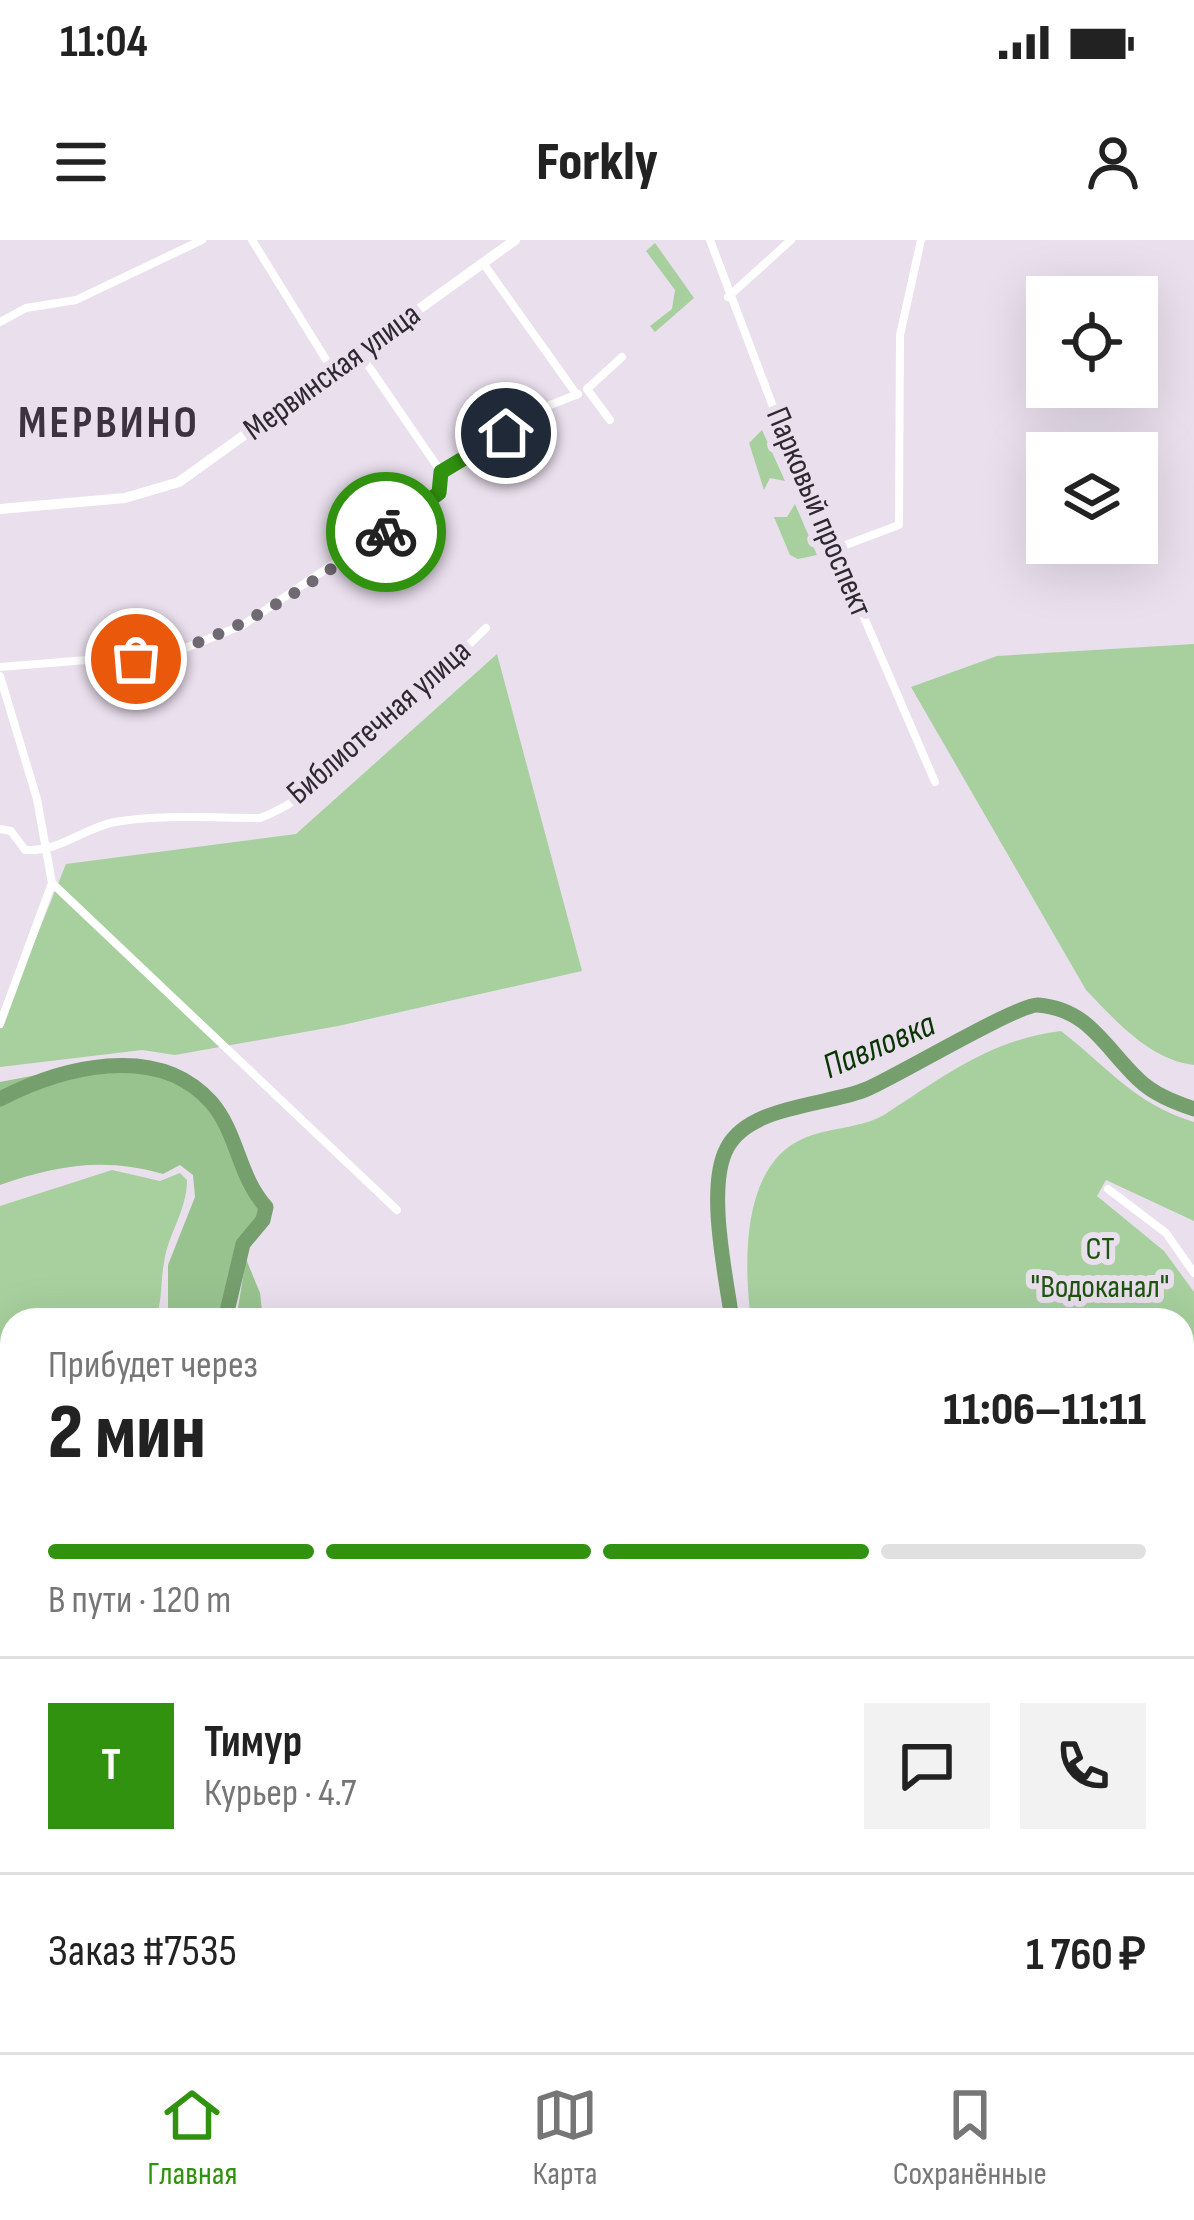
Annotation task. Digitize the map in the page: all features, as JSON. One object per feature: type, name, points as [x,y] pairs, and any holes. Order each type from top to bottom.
[{"type":"street","points":[[0,322],[26,308],[76,300],[202,240]]},
{"type":"street","points":[[252,240],[333,370]]},
{"type":"street","name":"Мервинская улица","points":[[0,508],[125,498],[161,489],[198,470],[515,240]]},
{"type":"street","name":"Парковый проспект","points":[[710,240],[728,297],[935,782]]},
{"type":"street","points":[[728,297],[791,240]]},
{"type":"street","points":[[835,550],[899,525],[900,335],[922,240]]},
{"type":"street","points":[[483,263],[577,394]]},
{"type":"street","points":[[0,667],[173,653],[243,625],[439,493],[441,472],[359,352]]},
{"type":"street","points":[[535,411],[587,389],[622,357]]},
{"type":"street","points":[[587,389],[610,420]]},
{"type":"street","points":[[441,472],[506,433]]},
{"type":"street","name":"Библиотечная улица","points":[[46,849],[117,821],[260,818],[274,813],[334,767],[486,628]]},
{"type":"street","points":[[0,676],[52,883],[0,1024]]},
{"type":"street","points":[[0,830],[11,831],[25,850],[46,849]]},
{"type":"street","points":[[52,883],[397,1210]]},
{"type":"street","points":[[1108,1189],[1166,1233],[1194,1273]]},
{"type":"green space","points":[[655,243],[694,298],[655,332],[650,326],[672,309],[675,290],[646,251]]},
{"type":"green space","points":[[762,430],[785,481],[770,478],[764,490],[749,443]]},
{"type":"green space","points":[[795,504],[817,555],[798,559],[790,555],[774,517],[787,517]]},
{"type":"green space","points":[[1194,644],[1194,1065],[1148,1047],[1086,990],[911,687],[997,656]]},
{"type":"green space","points":[[497,654],[582,971],[338,1026],[175,1055],[142,1050],[0,1067],[0,1027],[66,864],[296,834]]},
{"type":"green space","name":"СТ \"Водоканал\"","points":[[1061,1031],[1138,1095],[1194,1122],[1194,1221],[1106,1180],[1097,1196],[1164,1251],[1194,1292],[1194,1308],[750,1308],[751,1217],[769,1168],[785,1150],[807,1137],[878,1118],[949,1073],[1036,1035]]},
{"type":"green space","points":[[89,1065],[150,1070],[198,1094],[236,1145],[248,1181],[266,1207],[263,1220],[243,1244],[228,1308],[168,1308],[168,1265],[195,1197],[193,1175],[180,1165],[163,1174],[121,1166],[81,1166],[0,1185],[0,1082]]},
{"type":"green space","points":[[112,1170],[160,1181],[180,1173],[187,1180],[166,1252],[158,1308],[0,1308],[0,1206]]},
{"type":"green space","points":[[246,1259],[262,1308],[238,1308]]},
{"type":"waterway","name":"Павловка","points":[[730,1308],[719,1232],[721,1165],[738,1134],[770,1115],[867,1089],[1007,1016],[1038,1005],[1083,1022],[1144,1084],[1194,1109]]},
{"type":"waterway","points":[[0,1099],[79,1070],[136,1066],[164,1071],[189,1083],[211,1102],[266,1207],[263,1220],[243,1244],[228,1308]]},
{"type":"way so far","points":[[136,659],[173,653],[243,625],[386,532]]},
{"type":"district","name":"МЕРВИНО","points":[[109,423]]},
{"type":"route","points":[[386,532],[439,493],[441,472],[506,433]]}]
